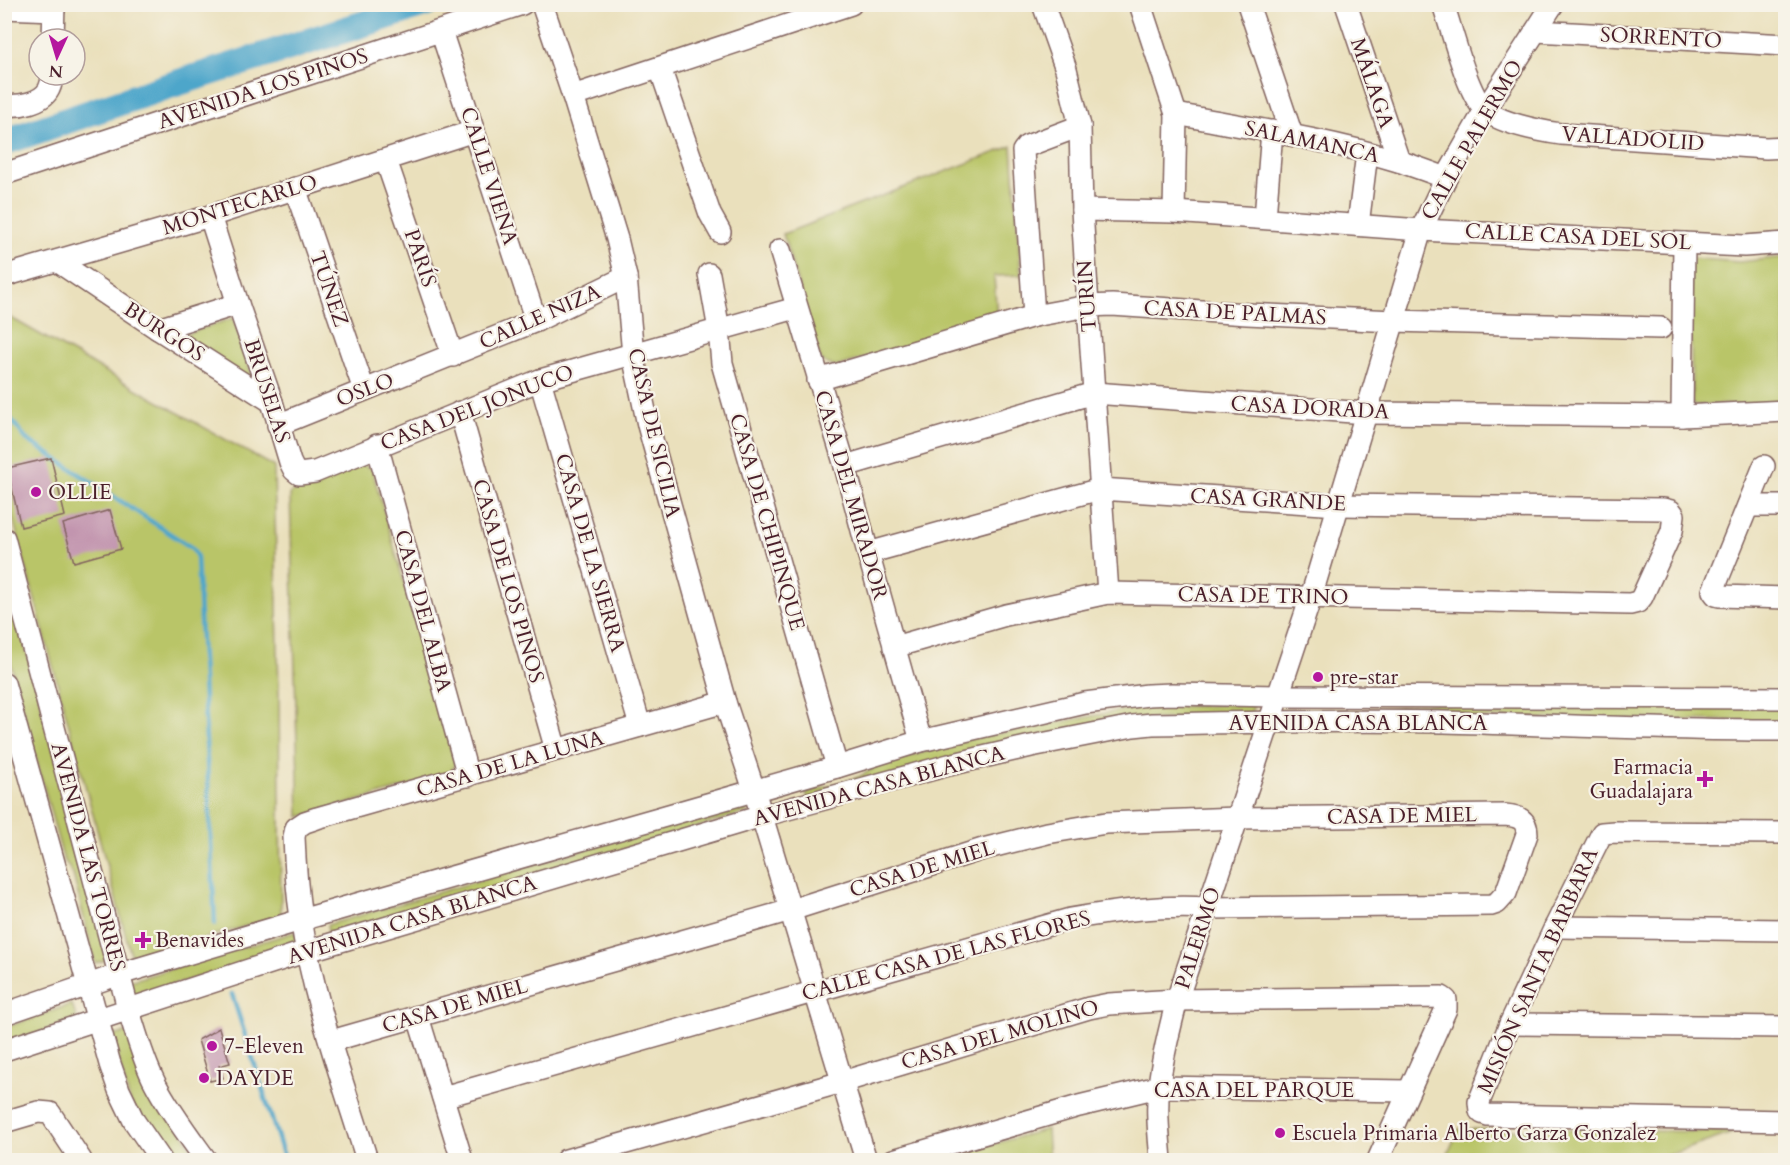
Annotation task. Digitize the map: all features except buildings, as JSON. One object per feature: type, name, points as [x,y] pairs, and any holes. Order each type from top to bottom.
[{"type":"street","name":"AVENIDA LOS PINOS","points":[[4,174],[522,4]]},
{"type":"street","name":"CASA DE SICILIA","points":[[542,4],[573,96],[616,239],[626,278],[633,355],[648,425],[725,702],[762,816],[866,1161]]},
{"type":"street","points":[[573,96],[851,4]]},
{"type":"street","name":"TURÍN","points":[[1043,4],[1066,69],[1080,126],[1082,210],[1108,593]]},
{"type":"street","points":[[1140,4],[1176,114],[1174,213]]},
{"type":"street","points":[[1248,4],[1282,133],[1265,218]]},
{"type":"street","name":"MÁLAGA","points":[[1346,4],[1398,161]]},
{"type":"street","points":[[1443,4],[1471,87],[1485,110]]},
{"type":"street","name":"CALLE PALERMO","points":[[1270,722],[1311,597],[1421,230],[1446,178],[1485,110],[1552,4]]},
{"type":"street","points":[[4,8],[54,7],[53,27]]},
{"type":"street","name":"CALLE VIENA","points":[[441,31],[536,321]]},
{"type":"street","name":"SORRENTO","points":[[1536,31],[1785,45]]},
{"type":"street","points":[[660,68],[710,214],[720,231]]},
{"type":"street","points":[[5,105],[16,106],[38,100],[50,87]]},
{"type":"street","name":"VALLADOLID","points":[[1485,110],[1513,123],[1539,131],[1562,134],[1766,148],[1785,147]]},
{"type":"street","name":"SALAMANCA","points":[[1176,114],[1282,133],[1398,161],[1446,178]]},
{"type":"street","points":[[1034,316],[1023,152],[1027,146],[1080,126]]},
{"type":"street","name":"MONTECARLO","points":[[4,276],[210,216],[474,130]]},
{"type":"street","name":"MÁLAGA","points":[[1358,225],[1366,153]]},
{"type":"street","name":"PARÍS","points":[[386,160],[453,356]]},
{"type":"street","name":"TÚNEZ","points":[[295,188],[364,390]]},
{"type":"street","name":"CALLE CASA DEL SOL","points":[[1082,210],[1174,213],[1421,230],[1744,246],[1785,243]]},
{"type":"street","name":"BRUSELAS","points":[[210,216],[290,462],[299,474]]},
{"type":"street","points":[[1682,416],[1684,243]]},
{"type":"street","name":"CASA DEL MIRADOR","points":[[780,250],[845,466],[921,741]]},
{"type":"street","name":"BURGOS","points":[[57,261],[272,402]]},
{"type":"street","name":"CASA DE CHIPINQUE","points":[[709,274],[719,330],[722,363],[837,767]]},
{"type":"street","name":"CALLE NIZA","points":[[453,356],[536,321],[626,278]]},
{"type":"street","points":[[158,329],[238,304]]},
{"type":"street","name":"CASA DE PALMAS","points":[[818,380],[1034,316],[1088,306],[1394,321],[1661,328]]},
{"type":"street","name":"CASA DEL JONUCO","points":[[299,474],[315,472],[540,380],[796,308]]},
{"type":"street","name":"OSLO","points":[[278,425],[453,356]]},
{"type":"street","name":"CASA DE LA SIERRA","points":[[540,380],[640,726]]},
{"type":"street","name":"CASA DORADA","points":[[845,466],[1094,393],[1366,413],[1682,416],[1785,411]]},
{"type":"street","name":"CASA DE LOS PINOS","points":[[460,412],[556,750]]},
{"type":"street","name":"CASA DEL ALBA","points":[[377,445],[468,776]]},
{"type":"street","points":[[1764,466],[1713,588],[1714,594],[1720,596],[1785,598]]},
{"type":"street","name":"CASA GRANDE","points":[[868,554],[1100,489],[1338,505],[1663,509],[1671,511],[1674,515],[1672,531],[1646,590],[1638,602]]},
{"type":"street","points":[[1748,506],[1785,506]]},
{"type":"street","name":"AVENIDA LAS TORRES","points":[[4,538],[128,1008],[154,1083],[206,1161]]},
{"type":"street","name":"CASA DE TRINO","points":[[894,647],[1006,615],[1108,593],[1622,604],[1638,602]]},
{"type":"street","name":"AVENIDA LAS TORRES","points":[[4,682],[97,1019],[119,1090],[134,1121],[161,1161]]},
{"type":"street","name":"AVENIDA CASA BLANCA","points":[[4,1014],[120,974],[301,920],[921,741],[1109,699],[1172,694],[1785,698]]},
{"type":"street","name":"CASA DE LA LUNA","points":[[301,920],[294,837],[296,828],[305,822],[725,702]]},
{"type":"street","name":"PALERMO","points":[[1161,1161],[1158,1088],[1177,1000],[1270,722]]},
{"type":"street","name":"AVENIDA CASA BLANCA","points":[[4,1050],[307,951],[762,816],[949,765],[1122,728],[1152,724],[1441,722],[1785,730]]},
{"type":"street","name":"CASA DE MIEL","points":[[331,1041],[790,910],[983,849],[1047,833],[1106,823],[1237,818],[1515,816],[1527,825],[1527,834],[1506,893],[1497,903]]},
{"type":"street","name":"MISIÓN SANTA BARBARA","points":[[1785,833],[1602,833],[1510,1024],[1479,1102],[1482,1113],[1495,1115],[1785,1121]]},
{"type":"street","name":"CALLE CASA DE LAS FLORES","points":[[443,1097],[1070,919],[1176,906],[1208,908],[1484,906],[1497,903]]},
{"type":"street","points":[[301,920],[319,1001],[367,1161]]},
{"type":"street","points":[[1555,927],[1785,930]]},
{"type":"street","name":"CASA DEL MOLINO","points":[[566,1161],[842,1082],[1078,1010],[1109,1004],[1177,1000],[1438,996],[1446,1000],[1446,1009],[1408,1091]]},
{"type":"street","points":[[418,1017],[462,1161]]},
{"type":"street","points":[[1510,1024],[1785,1027]]},
{"type":"street","name":"CASA DEL PARQUE","points":[[895,1160],[1079,1106],[1158,1088],[1408,1091]]},
{"type":"street","points":[[1378,1161],[1408,1091]]},
{"type":"street","points":[[4,1122],[38,1112],[50,1113],[81,1161]]},
{"type":"green space","points":[[1012,146],[1021,275],[994,276],[997,319],[835,367],[821,361],[783,234]]},
{"type":"green space","points":[[1785,257],[1786,395],[1781,404],[1692,405],[1690,258],[1739,262]]},
{"type":"green space","points":[[4,314],[274,467],[281,916],[132,959],[5,489]]},
{"type":"green space","points":[[233,318],[254,383],[178,337]]},
{"type":"green space","points":[[363,465],[372,469],[455,764],[449,775],[299,817],[290,493]]},
{"type":"green space","points":[[4,570],[111,959],[95,963],[73,874],[63,858],[5,642]]},
{"type":"green space","points":[[1254,704],[1250,717],[1149,719],[808,798],[806,793],[859,777],[877,766],[969,739],[1135,708]]},
{"type":"green space","points":[[1420,704],[1786,707],[1785,721],[1301,716],[1302,710],[1376,711]]},
{"type":"green space","points":[[744,803],[747,812],[329,937],[327,925]]},
{"type":"green space","points":[[295,932],[299,948],[133,996],[130,981]]},
{"type":"green space","points":[[72,1004],[77,1020],[5,1044],[4,1028]]},
{"type":"green space","points":[[129,1032],[197,1160],[172,1160],[130,1101],[112,1036]]},
{"type":"green space","points":[[1047,1129],[1049,1160],[936,1160]]},
{"type":"green space","points":[[1459,1129],[1735,1132],[1654,1160],[1445,1160]]},
{"type":"waterway","points":[[4,142],[171,85],[426,4]]},
{"type":"waterway","points":[[4,410],[26,439],[192,548],[197,557],[215,924]]},
{"type":"waterway","points":[[232,994],[285,1160]]},
{"type":"place","name":"OLLIE","points":[[36,492]]},
{"type":"place","name":"pre-star","points":[[1318,677]]},
{"type":"place","name":"Farmacia Guadalajara","points":[[1705,779]]},
{"type":"place","name":"Benavides","points":[[143,940]]},
{"type":"place","name":"7-Eleven","points":[[212,1046]]},
{"type":"place","name":"DAYDE","points":[[204,1078]]},
{"type":"place","name":"Escuela Primaria Alberto Garza Gonzalez","points":[[1280,1133]]}]
